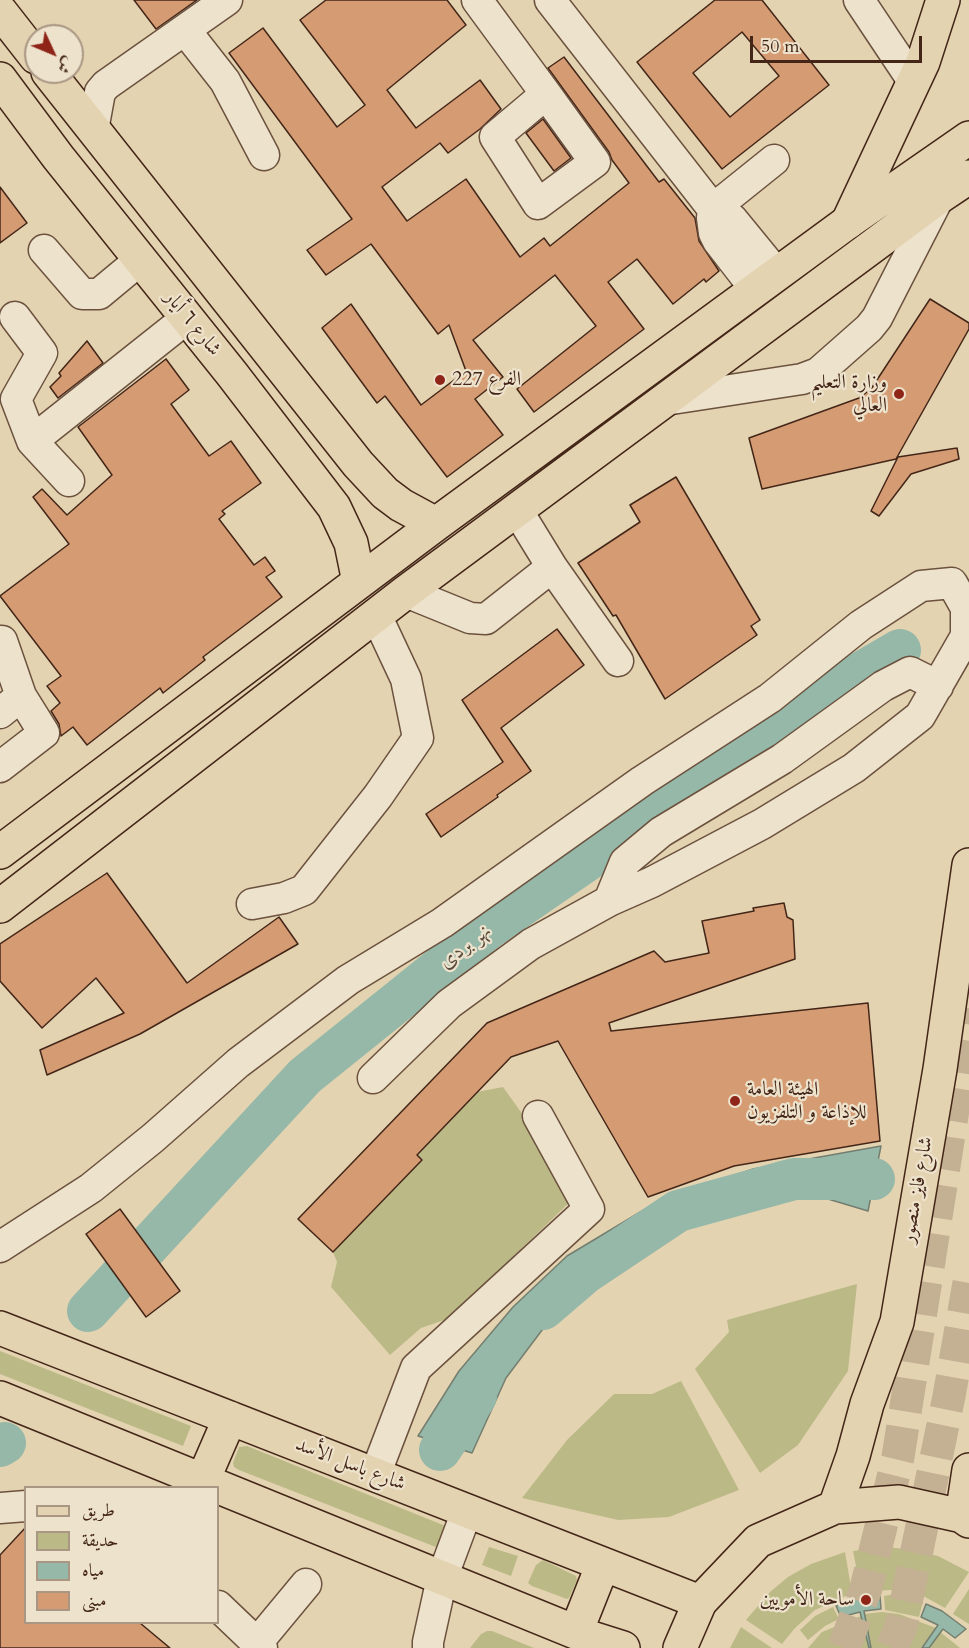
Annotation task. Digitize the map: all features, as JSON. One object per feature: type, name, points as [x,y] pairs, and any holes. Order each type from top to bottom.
[{"type":"main road","points":[[848,222],[923,62],[943,0]]},
{"type":"main road","points":[[0,11],[24,42]]},
{"type":"main road","name":"شارع ٦ أيار","points":[[0,79],[58,157],[232,374],[334,507],[351,543],[359,582]]},
{"type":"main road","points":[[57,84],[371,479],[401,505],[436,524]]},
{"type":"main road","points":[[58,157],[93,130]]},
{"type":"main road","points":[[0,852],[436,524],[848,222],[969,138]]},
{"type":"main road","points":[[0,906],[406,592],[969,177]]},
{"type":"main road","points":[[232,374],[265,346]]},
{"type":"main road","name":"شارع فايز منصور","points":[[835,1507],[853,1456],[867,1404],[897,1322],[940,1069],[969,865]]},
{"type":"main road","name":"شارع باسل الأسد","points":[[0,1328],[700,1602]]},
{"type":"main road","points":[[0,1398],[218,1486]]},
{"type":"main road","points":[[203,1480],[230,1418]]},
{"type":"main road","points":[[680,1648],[700,1602],[758,1541],[835,1507],[899,1502],[966,1518],[969,1470]]},
{"type":"main road","points":[[219,1487],[576,1632],[623,1648]]},
{"type":"main road","points":[[576,1632],[603,1564]]},
{"type":"street","points":[[93,130],[100,92],[106,85],[227,0]]},
{"type":"street","points":[[477,0],[546,94]]},
{"type":"street","points":[[550,0],[713,209],[732,219],[766,282]]},
{"type":"street","points":[[859,0],[913,81]]},
{"type":"street","points":[[185,30],[225,81],[264,155]]},
{"type":"street","points":[[713,209],[774,160]]},
{"type":"street","points":[[664,400],[802,380],[818,373],[869,328],[877,318],[939,197]]},
{"type":"street","points":[[44,250],[82,294],[99,294],[140,260]]},
{"type":"street","points":[[15,317],[42,353],[16,399],[32,441],[69,481]]},
{"type":"street","points":[[32,441],[187,318]]},
{"type":"street","points":[[517,510],[552,567],[618,662]]},
{"type":"street","points":[[406,592],[470,618],[486,619],[552,567]]},
{"type":"street","points":[[0,1247],[91,1188],[153,1138],[238,1063],[348,980],[442,923],[642,781],[770,698],[861,625],[921,586],[952,583],[966,608],[966,636],[920,716],[854,768],[762,825],[652,882],[609,901],[531,944],[449,1004],[373,1078]]},
{"type":"street","points":[[252,904],[284,898],[304,890],[378,796],[418,738],[406,679],[376,615]]},
{"type":"street","points":[[0,642],[2,641],[10,704],[44,733],[0,767]]},
{"type":"street","points":[[609,901],[625,862],[661,832],[782,759],[883,686],[910,672],[938,686]]},
{"type":"street","points":[[375,1475],[416,1368],[589,1209],[538,1116]]},
{"type":"street","points":[[0,1508],[24,1506]]},
{"type":"street","points":[[428,1648],[442,1578],[467,1511]]},
{"type":"street","points":[[219,1607],[259,1646],[306,1584]]},
{"type":"green space","points":[[503,1087],[579,1193],[450,1318],[421,1328],[390,1355],[331,1287],[337,1262],[333,1252],[422,1160],[417,1155],[477,1092]]},
{"type":"green space","points":[[857,1284],[848,1371],[798,1445],[760,1473],[695,1369],[729,1332],[727,1320]]},
{"type":"green space","points":[[0,1351],[191,1426],[183,1446],[0,1374]]},
{"type":"green space","points":[[681,1381],[739,1490],[669,1517],[618,1520],[522,1498],[567,1440],[614,1394],[652,1394]]},
{"type":"green space","points":[[247,1446],[448,1527],[441,1549],[239,1470],[234,1467],[233,1463],[239,1447]]},
{"type":"green space","points":[[489,1547],[518,1556],[511,1576],[482,1565]]},
{"type":"green space","points":[[887,1547],[938,1556],[969,1572],[945,1608],[925,1597],[909,1593],[891,1590],[861,1592],[853,1551]]},
{"type":"green space","points":[[845,1552],[852,1593],[815,1610],[795,1628],[782,1644],[746,1620],[770,1592],[788,1577],[811,1564]]},
{"type":"green space","points":[[543,1560],[576,1576],[577,1580],[569,1598],[528,1583],[536,1565]]},
{"type":"green space","points":[[969,1589],[969,1624],[953,1614]]},
{"type":"green space","points":[[894,1594],[923,1601],[919,1617],[885,1610],[884,1596]]},
{"type":"green space","points":[[833,1607],[839,1619],[825,1626],[808,1640],[800,1630],[815,1616]]},
{"type":"green space","points":[[882,1612],[899,1614],[936,1628],[922,1648],[871,1648],[864,1614]]},
{"type":"green space","points":[[861,1616],[869,1648],[808,1648],[822,1632]]},
{"type":"green space","points":[[741,1627],[754,1636],[772,1648],[730,1648]]},
{"type":"green space","points":[[487,1631],[534,1648],[470,1648],[481,1634]]},
{"type":"green space","points":[[940,1632],[954,1643],[960,1648],[929,1648]]},
{"type":"water","points":[[881,1146],[868,1211],[778,1184],[678,1211],[585,1273],[506,1378],[472,1453],[418,1436],[459,1371],[513,1307],[567,1256],[657,1202],[753,1169]]},
{"type":"water","points":[[880,1596],[881,1609],[864,1611],[871,1648],[869,1648],[860,1612],[841,1617],[836,1606],[857,1598]]},
{"type":"water","points":[[926,1604],[942,1611],[966,1629],[955,1638],[943,1629],[929,1648],[922,1648],[938,1625],[921,1617]]},
{"type":"building","points":[[134,0],[197,0],[156,29]]},
{"type":"building","points":[[326,0],[447,0],[466,25],[387,90],[416,128],[480,80],[501,109],[480,129],[448,153],[440,143],[382,187],[407,221],[466,179],[520,257],[544,238],[550,246],[629,183],[548,68],[564,57],[659,182],[664,179],[695,218],[699,241],[719,271],[706,282],[704,279],[673,304],[637,259],[608,282],[644,329],[534,412],[517,389],[596,326],[555,275],[473,340],[503,377],[475,399],[503,435],[447,477],[385,396],[377,403],[322,328],[351,304],[421,405],[466,371],[449,325],[438,334],[371,244],[326,275],[307,250],[352,219],[229,53],[263,28],[337,127],[365,105],[300,20]]},
{"type":"building","points":[[715,0],[762,0],[829,85],[722,169],[637,62]],"holes":[[[742,32],[779,76],[730,117],[693,73]]]},
{"type":"building","points":[[543,119],[571,158],[554,171],[526,133]]},
{"type":"building","points":[[0,187],[27,223],[0,243]]},
{"type":"building","name":"وزارة التعليم العالي","points":[[930,299],[969,323],[969,329],[896,459],[762,489],[749,438],[859,398],[871,389]]},
{"type":"building","points":[[87,341],[103,363],[58,398],[50,387]]},
{"type":"building","points":[[166,359],[189,390],[171,404],[209,456],[231,441],[261,483],[222,511],[225,514],[219,519],[254,565],[265,557],[275,571],[266,577],[282,597],[203,657],[205,660],[163,693],[160,688],[87,745],[73,727],[61,736],[59,724],[51,711],[60,703],[47,686],[61,676],[0,596],[69,544],[33,497],[42,489],[67,515],[112,475],[78,427]]},
{"type":"building","points":[[957,448],[959,459],[911,474],[879,516],[871,511],[898,457]]},
{"type":"building","points":[[676,477],[760,620],[751,626],[757,635],[665,699],[616,615],[613,616],[578,563],[640,522],[630,505]]},
{"type":"building","points":[[557,629],[584,665],[501,728],[531,771],[441,837],[426,814],[503,762],[462,700]]},
{"type":"building","points":[[107,873],[187,983],[279,917],[298,944],[140,1034],[47,1075],[40,1050],[124,1013],[96,978],[42,1028],[0,981],[0,944]]},
{"type":"building","points":[[784,903],[787,917],[793,920],[795,959],[609,1023],[611,1031],[868,1003],[880,1141],[734,1166],[648,1197],[558,1041],[511,1057],[417,1155],[422,1160],[333,1252],[298,1219],[487,1023],[654,951],[665,962],[709,953],[702,921]]},
{"type":"building","points":[[120,1209],[180,1291],[146,1317],[86,1234]]},
{"type":"building","points":[[24,1529],[24,1624],[141,1624],[170,1648],[0,1648],[0,1555]]},
{"type":"waterway","name":"نهر بردى","points":[[88,1311],[305,1076],[489,928],[592,857],[783,718],[900,650]]},
{"type":"waterway","name":"نهر بردى","points":[[543,1309],[585,1273],[678,1211],[794,1179],[874,1179]]},
{"type":"waterway","name":"نهر بردى","points":[[440,1450],[476,1396]]},
{"type":"waterway","name":"نهر بردى","points":[[0,1446],[5,1443]]},
{"type":"tunnel","points":[[844,1648],[866,1588],[898,1457],[969,1008]]},
{"type":"tunnel","points":[[892,1648],[901,1627],[949,1396],[969,1283]]},
{"type":"place","name":"الفرع 227","points":[[440,380]]},
{"type":"place","name":"وزارة التعليم العالي","points":[[899,394]]},
{"type":"place","name":"الهيئة العامة للإذاعة و التلفزيون","points":[[735,1101]]},
{"type":"place","name":"ساحة الأمويين","points":[[866,1600]]}]
